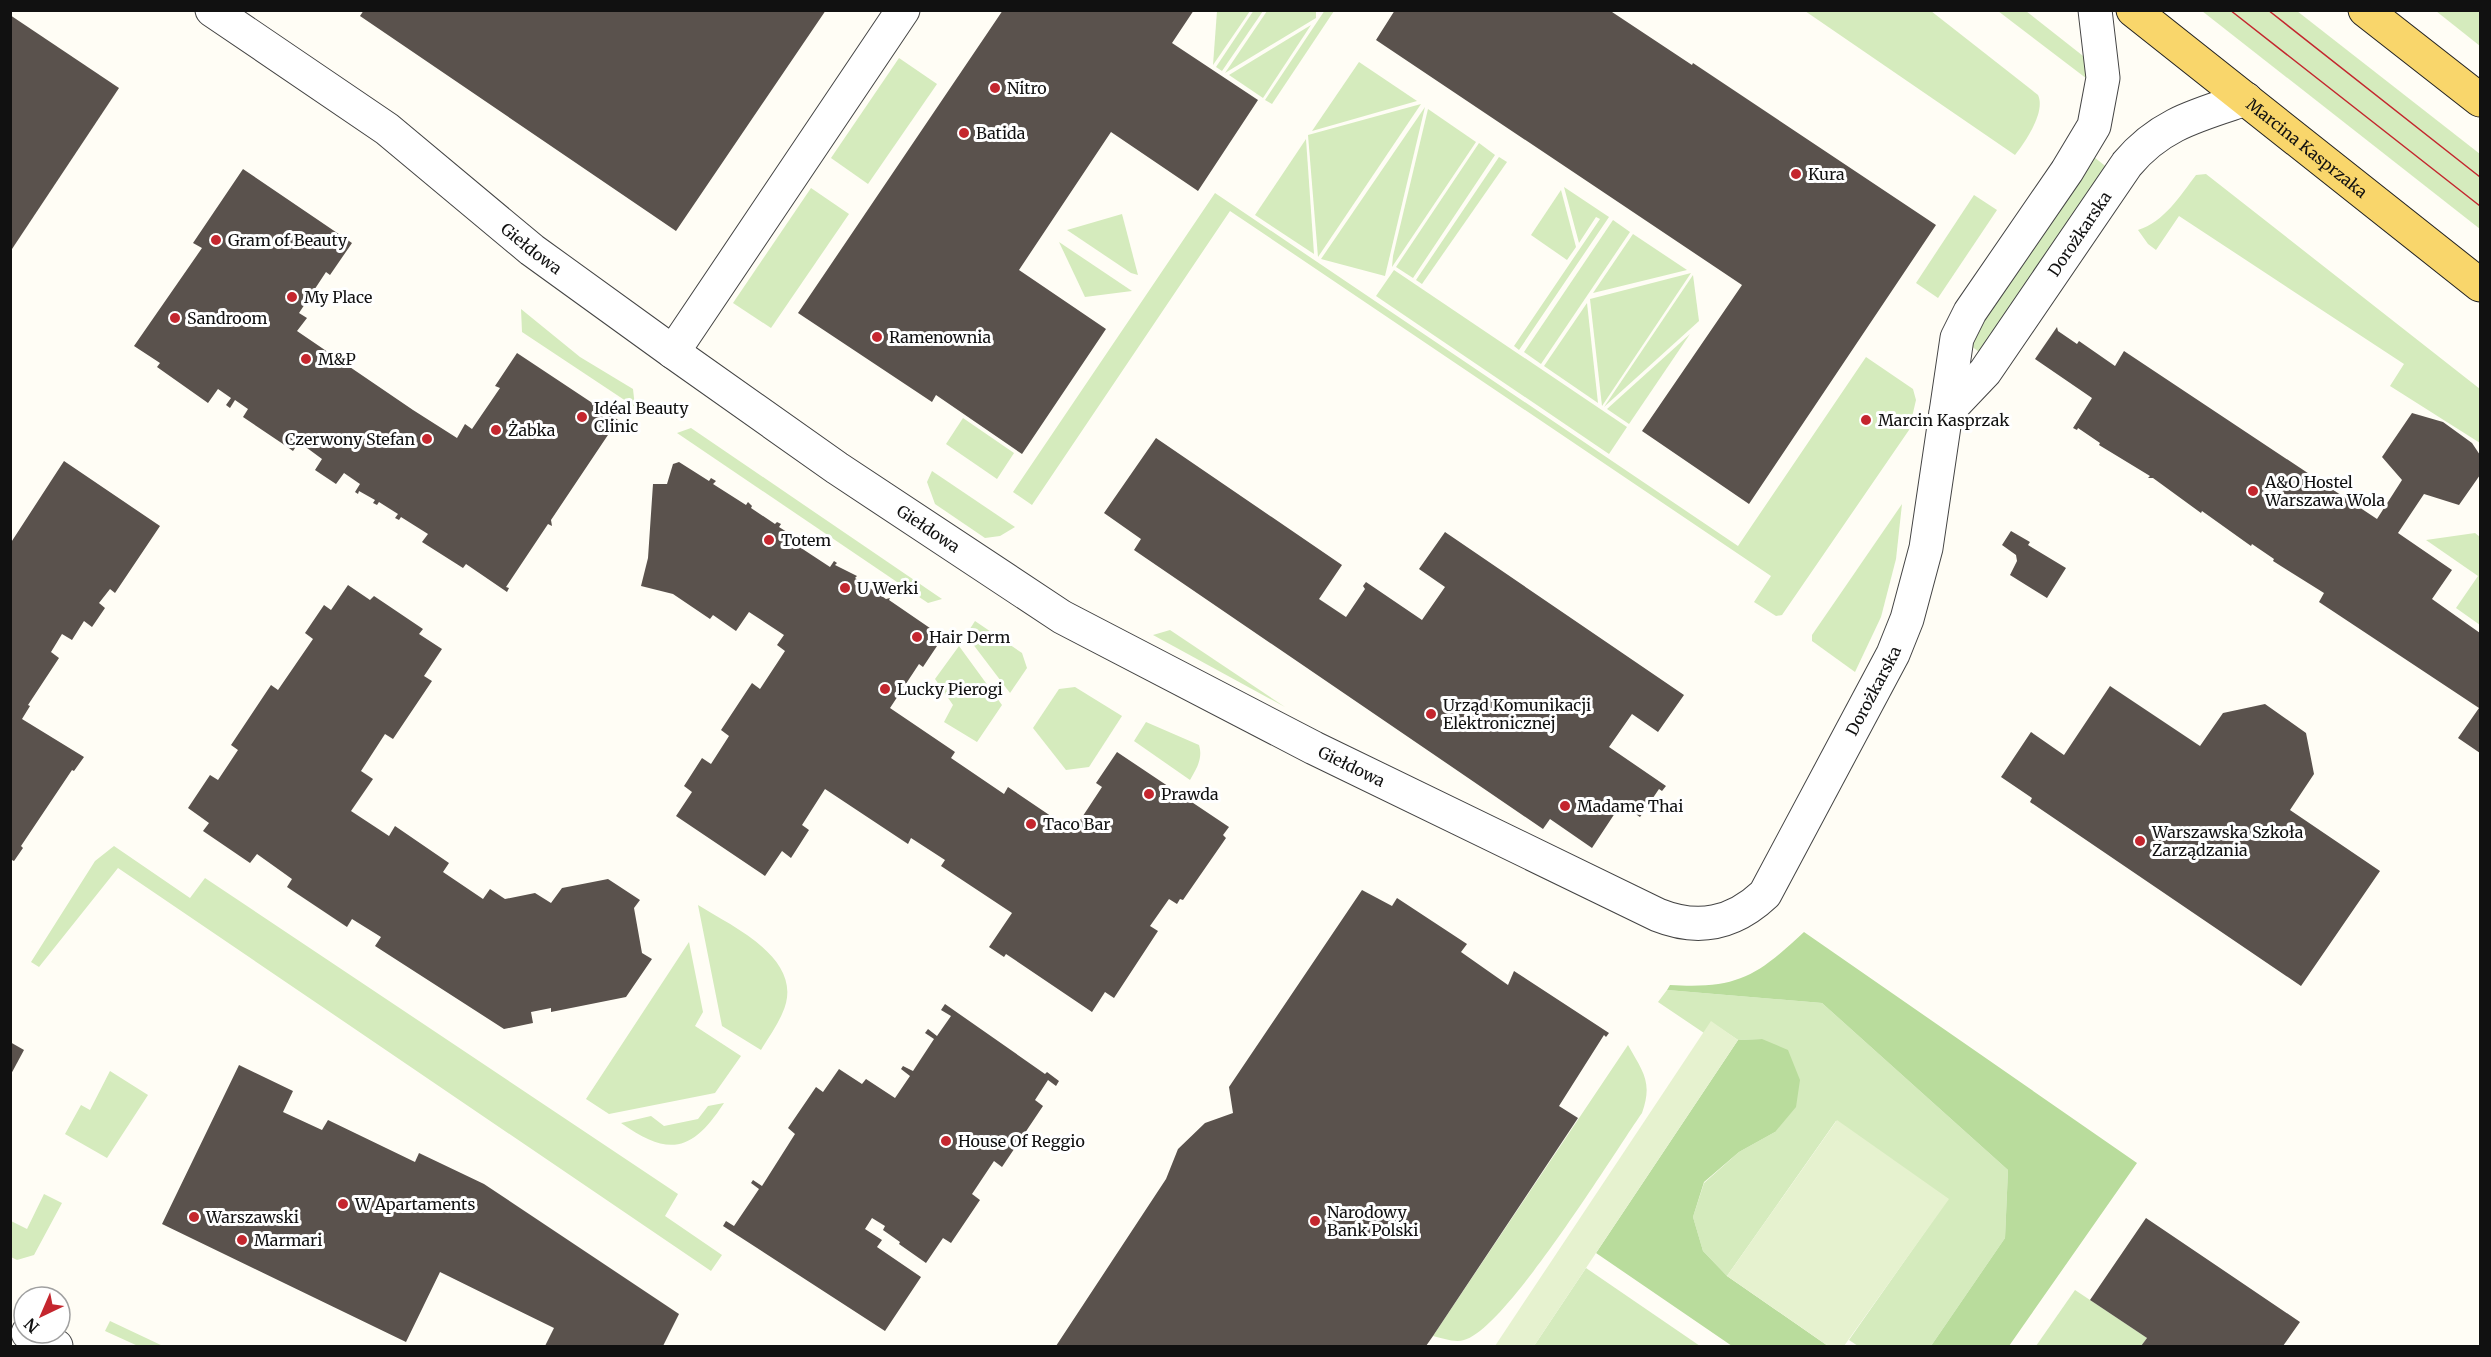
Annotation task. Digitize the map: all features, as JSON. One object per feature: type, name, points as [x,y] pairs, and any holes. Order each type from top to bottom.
[{"type":"main road","name":"Marcina Kasprzaka","points":[[2133,10],[2481,285]]},
{"type":"main road","points":[[2365,10],[2481,100]]},
{"type":"street","name":"Giełdowa","points":[[212,10],[387,129],[532,250],[673,352],[837,468],[1062,617],[1314,748],[1658,915],[1685,924],[1714,923]]},
{"type":"street","points":[[673,352],[903,10]]},
{"type":"street","name":"Dorożkarska","points":[[1714,923],[1750,908],[1765,894],[1776,878],[1893,654],[1907,619],[1926,548],[1954,350],[1962,326],[2067,171],[2094,126],[2103,78],[2095,10]]},
{"type":"street","name":"Dorożkarska","points":[[1946,413],[1985,372],[2127,164],[2146,142],[2172,125],[2246,99]]},
{"type":"green space","points":[[1254,10],[1263,11],[1222,71],[1216,67]]},
{"type":"green space","points":[[1325,10],[1334,11],[1272,104],[1265,100]]},
{"type":"green space","points":[[1217,11],[1250,11],[1213,65]]},
{"type":"green space","points":[[1267,11],[1316,11],[1316,18],[1225,73]]},
{"type":"green space","points":[[1805,11],[1931,11],[2038,95],[2040,102],[2037,118],[2024,143],[2015,155]]},
{"type":"green space","points":[[1998,11],[2026,11],[2092,63],[2095,85]]},
{"type":"green space","points":[[2202,11],[2297,11],[2480,154],[2480,229]]},
{"type":"green space","points":[[2436,11],[2480,11],[2480,46]]},
{"type":"green space","points":[[1311,25],[1263,98],[1229,75]]},
{"type":"green space","points":[[899,58],[937,84],[868,184],[831,158]]},
{"type":"green space","points":[[1359,62],[1417,101],[1312,131]]},
{"type":"green space","points":[[1421,104],[1318,257],[1308,135]]},
{"type":"green space","points":[[1425,107],[1385,276],[1321,259]]},
{"type":"green space","points":[[1428,109],[1476,142],[1392,267],[1393,256]]},
{"type":"green space","points":[[1306,139],[1314,254],[1255,215]]},
{"type":"green space","points":[[1479,143],[1495,155],[1413,278],[1396,267]]},
{"type":"green space","points":[[1499,157],[1507,162],[1422,284],[1416,280]]},
{"type":"green space","points":[[2094,157],[2109,169],[1979,352],[1970,345],[1973,333]]},
{"type":"green space","points":[[2206,174],[2480,389],[2480,443],[2390,386],[2404,364],[2179,216],[2156,250],[2148,244],[2138,230],[2164,215],[2196,175]]},
{"type":"green space","points":[[1564,187],[1609,217],[1519,350],[1514,346],[1600,219],[1596,217],[1579,243]]},
{"type":"green space","points":[[811,188],[849,214],[771,328],[733,303]]},
{"type":"green space","points":[[1561,190],[1576,247],[1567,260],[1531,235]]},
{"type":"green space","points":[[1215,193],[1738,546],[1866,357],[1913,389],[1916,400],[1909,430],[1782,615],[1776,616],[1754,602],[1771,576],[1230,211],[1032,505],[1013,492]]},
{"type":"green space","points":[[1974,195],[1997,210],[1938,298],[1916,283]]},
{"type":"green space","points":[[1122,214],[1138,275],[1131,273],[1067,230]]},
{"type":"green space","points":[[1613,220],[1630,232],[1541,364],[1524,352]]},
{"type":"green space","points":[[1633,234],[1687,270],[1593,293]]},
{"type":"green space","points":[[1059,242],[1132,291],[1085,297]]},
{"type":"green space","points":[[1394,270],[1627,427],[1609,454],[1376,296]]},
{"type":"green space","points":[[1691,273],[1602,406],[1590,299]]},
{"type":"green space","points":[[1693,275],[1699,321],[1604,407]]},
{"type":"green space","points":[[1587,303],[1598,403],[1544,366]]},
{"type":"green space","points":[[521,309],[580,357],[633,389],[635,407],[522,332]]},
{"type":"green space","points":[[1690,334],[1629,424],[1607,409]]},
{"type":"green space","points":[[963,418],[1014,453],[997,479],[946,444]]},
{"type":"green space","points":[[691,428],[942,599],[928,603],[677,433]]},
{"type":"green space","points":[[932,471],[1015,527],[1000,536],[985,538],[935,504],[927,482]]},
{"type":"green space","points":[[1902,504],[1896,559],[1881,617],[1855,672],[1812,641],[1812,635]]},
{"type":"green space","points":[[2475,533],[2480,537],[2480,625],[2456,608],[2478,576],[2426,540]]},
{"type":"green space","points":[[975,621],[1022,653],[1027,668],[1010,693],[966,635]]},
{"type":"green space","points":[[1170,630],[1285,707],[1153,635]]},
{"type":"green space","points":[[959,646],[1002,705],[977,742],[944,722],[953,705],[935,679]]},
{"type":"green space","points":[[1075,687],[1122,716],[1089,767],[1066,770],[1033,728],[1059,689]]},
{"type":"green space","points":[[1146,722],[1199,745],[1200,759],[1190,780],[1134,741]]},
{"type":"green space","points":[[114,846],[190,898],[205,878],[678,1194],[665,1216],[722,1255],[711,1271],[118,868],[39,967],[31,962],[95,861]]},
{"type":"green space","points":[[698,905],[747,935],[763,948],[776,962],[785,977],[787,995],[782,1014],[761,1050],[722,1026]]},
{"type":"green space","points":[[1804,932],[2137,1163],[2009,1346],[1931,1346],[2005,1238],[2008,1170],[1822,1003],[1667,990],[1670,985],[1712,985],[1744,977],[1772,960]]},
{"type":"green space","points":[[689,942],[703,1012],[695,1026],[741,1056],[715,1093],[609,1114],[586,1099]]},
{"type":"green space","points":[[1667,990],[1822,1003],[2008,1170],[2005,1238],[1931,1346],[1858,1346],[1849,1340],[1948,1199],[1836,1121],[1727,1276],[1703,1251],[1693,1217],[1704,1183],[1739,1152],[1775,1132],[1762,1039],[1738,1040],[1711,1022],[1704,1033],[1658,1002]]},
{"type":"green space","points":[[1711,1021],[1738,1040],[1534,1346],[1495,1346]]},
{"type":"green space","points":[[1762,1039],[1788,1050],[1800,1080],[1796,1107],[1775,1132],[1739,1152],[1704,1182],[1693,1217],[1703,1251],[1727,1276],[1828,1346],[1732,1346],[1596,1253],[1738,1040]]},
{"type":"green space","points":[[1628,1045],[1645,1078],[1647,1093],[1642,1113],[1584,1201],[1531,1275],[1482,1329],[1460,1341],[1433,1336]]},
{"type":"green space","points":[[110,1071],[148,1095],[107,1158],[65,1134],[81,1105],[90,1110]]},
{"type":"green space","points":[[724,1103],[701,1132],[690,1140],[678,1144],[666,1145],[653,1141],[621,1123],[651,1116],[664,1126],[698,1119],[708,1106]]},
{"type":"green space","points":[[1837,1120],[1949,1199],[1844,1346],[1828,1346],[1727,1276]]},
{"type":"green space","points":[[44,1194],[62,1203],[34,1255],[17,1260],[11,1257],[11,1221],[27,1229]]},
{"type":"green space","points":[[1586,1268],[1700,1346],[1534,1346]]},
{"type":"green space","points":[[2075,1290],[2147,1338],[2141,1346],[2036,1346]]},
{"type":"green space","points":[[110,1321],[163,1346],[138,1346],[105,1331]]},
{"type":"building","points":[[364,10],[826,10],[676,231],[360,16]]},
{"type":"building","points":[[1003,10],[1194,10],[1172,43],[1258,100],[1198,191],[1111,132],[1019,270],[1106,329],[1022,454],[936,395],[932,402],[798,313]]},
{"type":"building","points":[[1395,10],[1609,10],[1692,65],[1693,63],[1936,225],[1749,504],[1642,431],[1742,285],[1376,40]]},
{"type":"building","points":[[10,15],[119,88],[10,252]]},
{"type":"building","points":[[243,169],[352,243],[330,275],[326,272],[299,313],[307,318],[297,331],[413,410],[457,438],[465,424],[472,429],[500,388],[495,386],[517,353],[618,420],[551,520],[552,526],[548,524],[506,587],[509,588],[507,592],[466,564],[463,568],[422,542],[428,534],[401,517],[399,520],[395,518],[398,514],[379,502],[377,505],[373,503],[375,500],[359,491],[358,494],[355,492],[360,484],[344,473],[336,484],[315,470],[322,459],[299,442],[293,451],[243,417],[248,409],[235,400],[230,408],[226,405],[231,398],[218,389],[208,403],[157,367],[160,363],[134,346],[202,248],[193,243]]},
{"type":"building","name":"A&O Hostel Warszawa Wola","points":[[2057,327],[2058,331],[2077,344],[2079,341],[2115,366],[2124,351],[2377,519],[2402,480],[2382,457],[2412,413],[2443,422],[2472,443],[2480,455],[2480,475],[2459,505],[2424,494],[2398,533],[2452,570],[2432,599],[2480,633],[2480,753],[2458,738],[2479,708],[2319,602],[2324,593],[2273,561],[2274,559],[2252,544],[2251,546],[2202,511],[2201,513],[2153,478],[2148,478],[2150,476],[2099,445],[2100,443],[2078,428],[2077,430],[2073,428],[2092,398],[2035,359]]},
{"type":"building","points":[[1156,438],[1342,565],[1319,599],[1346,617],[1365,589],[1363,586],[1366,582],[1422,620],[1445,587],[1419,569],[1445,532],[1684,695],[1658,732],[1632,714],[1609,747],[1666,786],[1662,791],[1659,789],[1640,817],[1621,804],[1592,848],[1550,819],[1543,829],[1134,550],[1141,539],[1104,513]]},
{"type":"building","points":[[64,461],[160,526],[115,593],[110,589],[99,603],[105,608],[92,627],[84,621],[72,640],[62,634],[51,652],[59,658],[28,705],[30,706],[22,719],[84,757],[74,771],[72,770],[21,846],[23,848],[14,861],[10,859],[10,544]]},
{"type":"building","points":[[679,462],[709,481],[711,478],[716,481],[713,484],[746,505],[748,502],[751,508],[775,524],[777,522],[781,524],[779,527],[798,539],[795,544],[830,567],[834,561],[837,563],[835,565],[857,576],[855,578],[886,599],[890,598],[889,600],[943,637],[923,667],[919,664],[890,708],[955,752],[951,758],[1004,794],[1008,787],[1073,831],[1102,787],[1096,783],[1117,752],[1229,827],[1223,835],[1226,838],[1183,900],[1180,899],[1177,904],[1169,899],[1150,926],[1158,931],[1114,998],[1105,992],[1092,1012],[1006,954],[1004,957],[989,947],[1012,913],[941,866],[945,860],[911,838],[908,844],[825,789],[802,825],[809,830],[791,858],[782,851],[765,876],[676,816],[692,792],[684,786],[702,758],[711,764],[729,736],[721,730],[752,683],[760,689],[785,651],[777,645],[784,635],[749,612],[736,631],[713,615],[710,619],[673,594],[641,586],[648,558],[653,484],[667,484],[673,464]]},
{"type":"building","points":[[2011,531],[2030,542],[2028,545],[2066,568],[2047,598],[2010,575],[2017,561],[2016,555],[2002,545]]},
{"type":"building","points":[[348,585],[370,600],[374,596],[423,629],[419,634],[442,649],[424,676],[432,681],[393,739],[385,734],[361,771],[373,779],[351,811],[389,836],[395,826],[449,863],[443,872],[483,899],[490,889],[505,899],[535,893],[551,903],[562,888],[608,879],[640,900],[634,908],[642,953],[652,959],[626,997],[551,1012],[551,1008],[531,1012],[533,1023],[504,1029],[375,946],[381,937],[352,919],[347,927],[287,887],[292,879],[257,854],[250,863],[203,831],[209,823],[188,808],[210,775],[218,780],[238,750],[231,745],[271,685],[278,690],[313,639],[305,633],[324,605],[331,610]]},
{"type":"building","points":[[2110,686],[2200,746],[2223,713],[2265,704],[2306,733],[2314,774],[2290,810],[2380,871],[2301,986],[2030,802],[2032,798],[2001,777],[2031,732],[2064,755]]},
{"type":"building","points":[[1362,890],[1392,906],[1397,898],[1467,944],[1461,952],[1508,985],[1514,971],[1609,1033],[1606,1037],[1604,1035],[1559,1106],[1578,1118],[1433,1336],[1426,1346],[1056,1346],[1166,1179],[1178,1149],[1205,1123],[1233,1113],[1229,1087]]},
{"type":"building","points":[[945,1004],[1045,1074],[1047,1072],[1059,1081],[1056,1086],[1048,1080],[1035,1100],[1043,1106],[1002,1167],[994,1161],[972,1194],[980,1200],[951,1243],[943,1238],[926,1263],[899,1244],[900,1242],[883,1230],[885,1226],[872,1218],[865,1229],[882,1240],[877,1247],[921,1277],[885,1331],[723,1226],[726,1221],[734,1226],[759,1189],[751,1183],[753,1180],[762,1186],[795,1134],[788,1128],[816,1087],[823,1092],[839,1069],[862,1084],[866,1079],[895,1098],[910,1076],[901,1069],[903,1066],[913,1071],[934,1039],[925,1033],[928,1029],[937,1036],[951,1016],[941,1010]]},
{"type":"building","points":[[10,1042],[24,1050],[10,1076]]},
{"type":"building","name":"W Apartaments","points":[[239,1065],[293,1091],[283,1112],[322,1130],[328,1120],[415,1162],[419,1153],[484,1184],[679,1314],[663,1346],[545,1346],[554,1328],[440,1272],[406,1342],[162,1224]]},
{"type":"building","points":[[2146,1218],[2300,1322],[2283,1346],[2141,1346],[2147,1338],[2090,1300]]},
{"type":"tram line","points":[[2230,10],[2480,206]]},
{"type":"tram line","points":[[2268,10],[2480,177]]},
{"type":"place","name":"Nitro","points":[[995,88]]},
{"type":"place","name":"Batida","points":[[964,133]]},
{"type":"place","name":"Kura","points":[[1796,174]]},
{"type":"place","name":"Gram of Beauty","points":[[216,240]]},
{"type":"place","name":"My Place","points":[[292,297]]},
{"type":"place","name":"Sandroom","points":[[175,318]]},
{"type":"place","name":"Ramenownia","points":[[877,337]]},
{"type":"place","name":"M&P","points":[[306,359]]},
{"type":"place","name":"Idéal Beauty Clinic","points":[[582,417]]},
{"type":"place","name":"Marcin Kasprzak","points":[[1866,420]]},
{"type":"place","name":"Żabka","points":[[496,430]]},
{"type":"place","name":"Czerwony Stefan","points":[[427,439]]},
{"type":"place","name":"A&O Hostel Warszawa Wola","points":[[2253,491]]},
{"type":"place","name":"Totem","points":[[769,540]]},
{"type":"place","name":"U Werki","points":[[845,588]]},
{"type":"place","name":"Hair Derm","points":[[917,637]]},
{"type":"place","name":"Lucky Pierogi","points":[[885,689]]},
{"type":"place","name":"Urząd Komunikacji Elektronicznej","points":[[1431,714]]},
{"type":"place","name":"Prawda","points":[[1149,794]]},
{"type":"place","name":"Madame Thai","points":[[1565,806]]},
{"type":"place","name":"Taco Bar","points":[[1031,824]]},
{"type":"place","name":"Warszawska Szkoła Zarządzania","points":[[2140,841]]},
{"type":"place","name":"House Of Reggio","points":[[946,1141]]},
{"type":"place","name":"W Apartaments","points":[[343,1204]]},
{"type":"place","name":"Warszawski","points":[[194,1217]]},
{"type":"place","name":"Narodowy Bank Polski","points":[[1315,1221]]},
{"type":"place","name":"Marmari","points":[[242,1240]]}]
